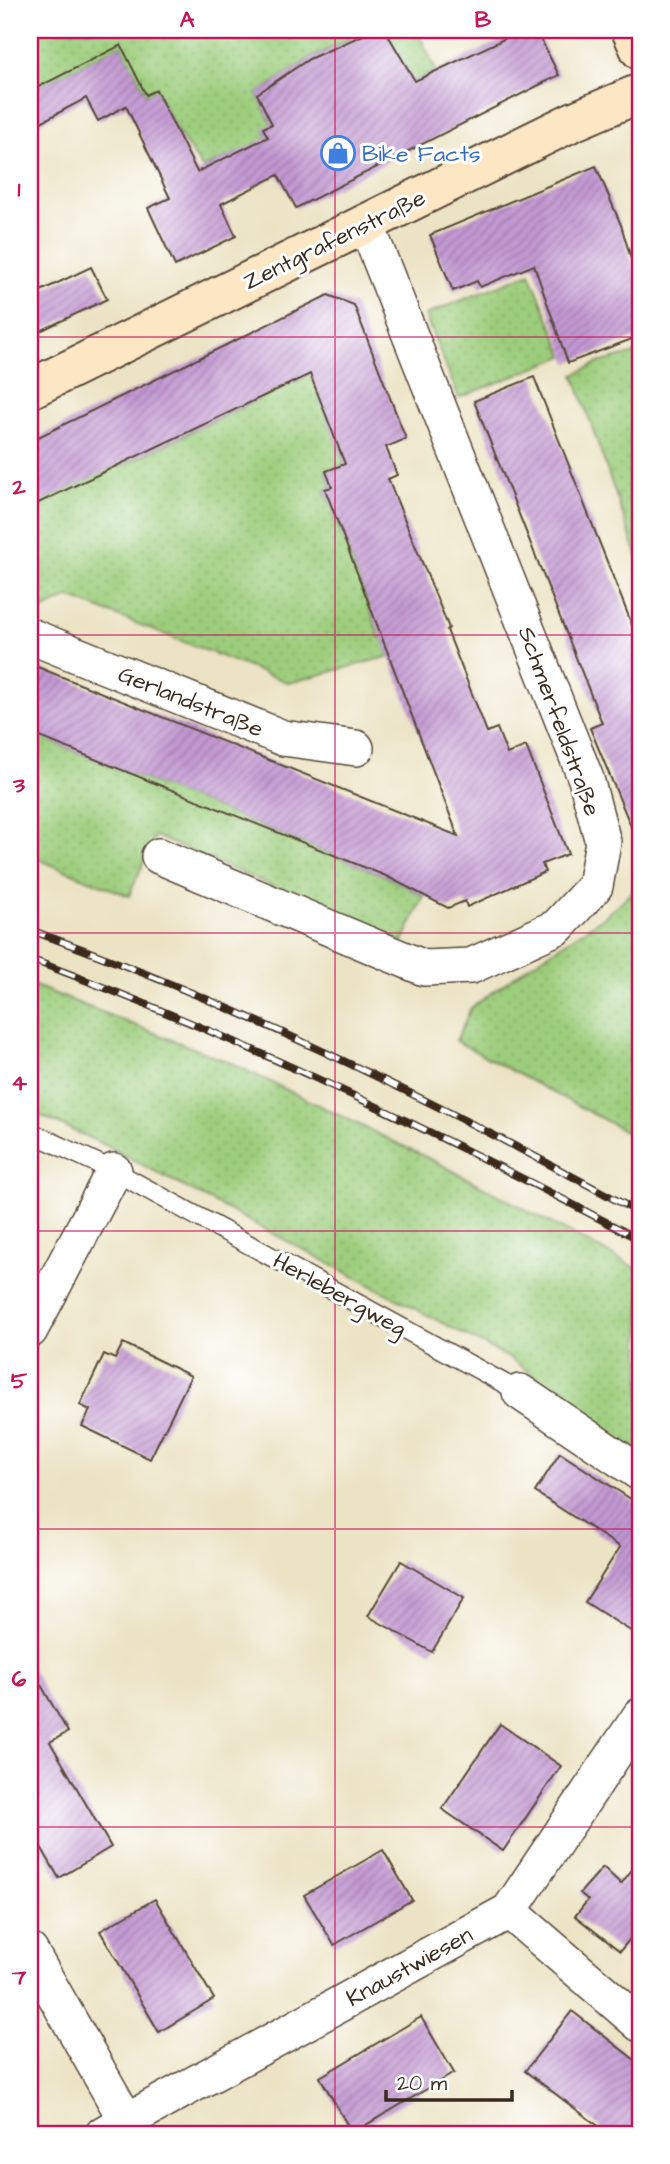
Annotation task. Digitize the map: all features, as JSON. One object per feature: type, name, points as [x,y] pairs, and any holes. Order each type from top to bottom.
[{"type":"street","points":[[631,30],[640,50]]},
{"type":"street","name":"Zentgrafenstraße","points":[[30,389],[572,122],[640,93]]},
{"type":"street","name":"Schmerfeldstraße","points":[[159,856],[424,968],[471,966],[557,928],[595,886],[603,842],[586,779],[366,224]]},
{"type":"street","name":"Gerlandstraße","points":[[30,636],[283,738],[356,748]]},
{"type":"street","points":[[30,1330],[114,1171]]},
{"type":"street","name":"Herlebergweg","points":[[520,1392],[640,1473]]},
{"type":"street","name":"Knaustwiesen","points":[[121,2130],[509,1911],[640,1716]]},
{"type":"street","points":[[509,1911],[640,2024]]},
{"type":"street","points":[[30,1951],[121,2130]]},
{"type":"lane","name":"Herlebergweg","points":[[30,1132],[114,1171],[520,1392]]},
{"type":"green space","points":[[30,30],[417,30],[436,71],[373,103],[368,75],[348,39],[309,59],[257,94],[272,124],[264,129],[276,153],[236,172],[227,157],[203,169],[174,126],[156,90],[146,95],[121,45],[35,89],[30,82]]},
{"type":"green space","points":[[530,273],[564,356],[459,398],[425,315]]},
{"type":"green space","points":[[640,352],[640,564],[574,375],[598,363]]},
{"type":"green space","points":[[331,364],[326,413],[345,464],[326,471],[332,487],[325,490],[335,514],[332,516],[343,535],[380,638],[383,637],[390,656],[289,683],[69,597],[30,616],[30,507]]},
{"type":"green space","points":[[30,733],[386,876],[424,896],[403,942],[155,836],[129,896],[30,856]]},
{"type":"green space","points":[[640,885],[640,1139],[456,1041],[471,1008],[604,917]]},
{"type":"green space","points":[[30,984],[231,1063],[438,1163],[640,1270],[640,1455],[511,1359],[103,1144],[30,1111]]},
{"type":"building","points":[[374,30],[385,30],[415,81],[523,30],[536,30],[559,75],[296,208],[278,175],[221,204],[236,236],[175,266],[148,208],[170,198],[126,106],[98,121],[86,98],[30,128],[30,91],[121,45],[146,95],[156,90],[197,172],[268,137],[263,128],[272,124],[257,94],[309,59]]},
{"type":"building","points":[[596,166],[621,225],[640,289],[640,336],[568,363],[534,265],[480,287],[477,281],[453,291],[430,235]]},
{"type":"building","points":[[91,267],[107,299],[30,336],[30,296]]},
{"type":"building","points":[[328,295],[354,305],[406,439],[386,447],[397,475],[388,479],[449,628],[447,630],[487,732],[497,728],[507,754],[526,746],[568,854],[542,864],[545,872],[467,907],[465,901],[448,908],[386,876],[30,733],[30,664],[458,836],[325,489],[332,487],[326,471],[345,464],[310,374],[30,507],[30,441]]},
{"type":"building","points":[[534,377],[640,645],[640,848],[590,728],[602,723],[474,401]]},
{"type":"building","points":[[123,1343],[191,1376],[150,1459],[82,1426],[90,1410],[80,1405],[104,1354],[115,1359]]},
{"type":"building","points":[[560,1453],[640,1505],[640,1637],[585,1602],[620,1547],[535,1492]]},
{"type":"building","points":[[401,1561],[464,1598],[432,1652],[368,1616]]},
{"type":"building","points":[[30,1666],[68,1732],[50,1742],[111,1847],[59,1878],[30,1828]]},
{"type":"building","points":[[500,1724],[561,1766],[503,1851],[442,1809]]},
{"type":"building","points":[[383,1850],[412,1900],[334,1945],[304,1895]]},
{"type":"building","points":[[640,1859],[640,1927],[620,1951],[575,1916],[588,1900],[580,1893],[603,1867],[621,1884]]},
{"type":"building","points":[[155,1899],[214,1999],[159,2032],[100,1931]]},
{"type":"building","points":[[572,2011],[640,2064],[640,2134],[609,2134],[525,2071]]},
{"type":"building","points":[[421,2017],[454,2073],[352,2133],[320,2077]]},
{"type":"railway","points":[[30,930],[109,959],[264,1024],[492,1134],[640,1213]]},
{"type":"railway","points":[[30,959],[186,1021],[340,1089],[491,1162],[640,1240]]},
{"type":"place","name":"Bike Facts","points":[[338,153]]}]
